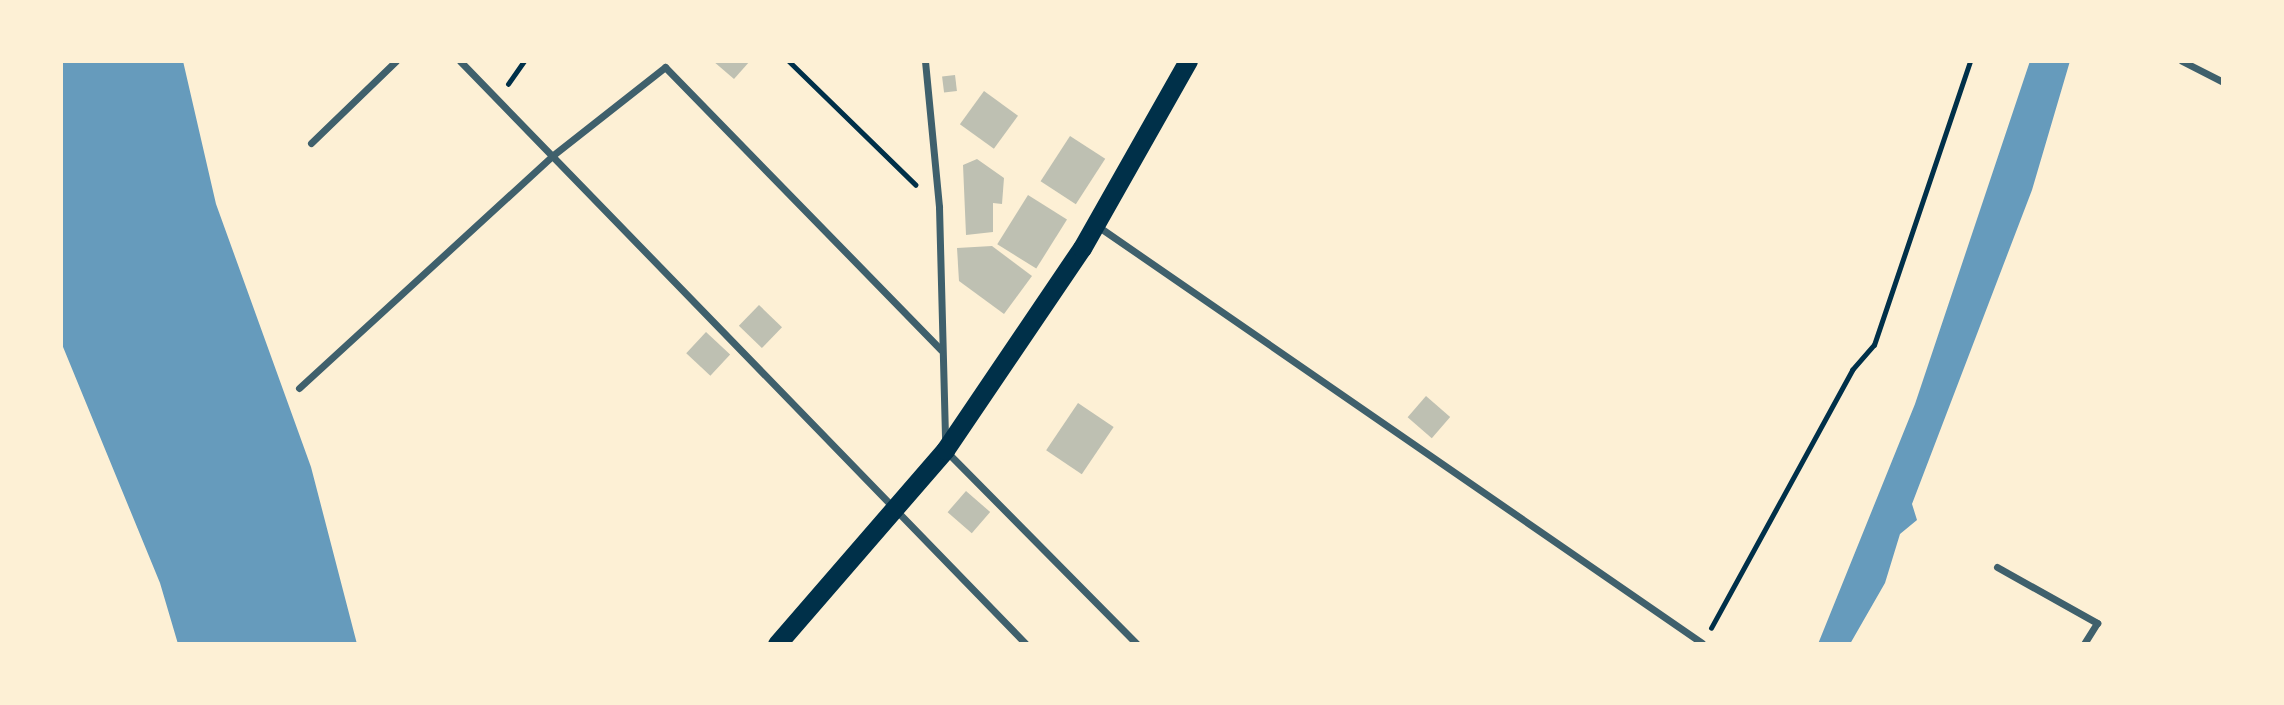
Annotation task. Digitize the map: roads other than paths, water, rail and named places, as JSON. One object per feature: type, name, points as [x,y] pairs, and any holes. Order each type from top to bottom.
[{"type":"highway","points":[[777,644],[897,512],[945,450],[1096,225],[1188,61]]},
{"type":"street","points":[[311,143],[396,61]]},
{"type":"street","points":[[460,61],[1026,644]]},
{"type":"street","points":[[925,61],[939,207],[945,450],[1137,644]]},
{"type":"street","points":[[2182,61],[2223,82]]},
{"type":"street","points":[[299,388],[552,156],[665,67],[941,350]]},
{"type":"street","points":[[1096,225],[1702,643]]},
{"type":"street","points":[[1997,567],[2097,623],[2084,644]]},
{"type":"water","points":[[61,61],[183,61],[216,204],[311,467],[357,644],[178,644],[160,583],[61,342]]},
{"type":"water","points":[[2030,61],[2070,61],[2032,190],[1912,504],[1917,520],[1900,534],[1885,583],[1850,644],[1818,644],[1915,404]]}]
